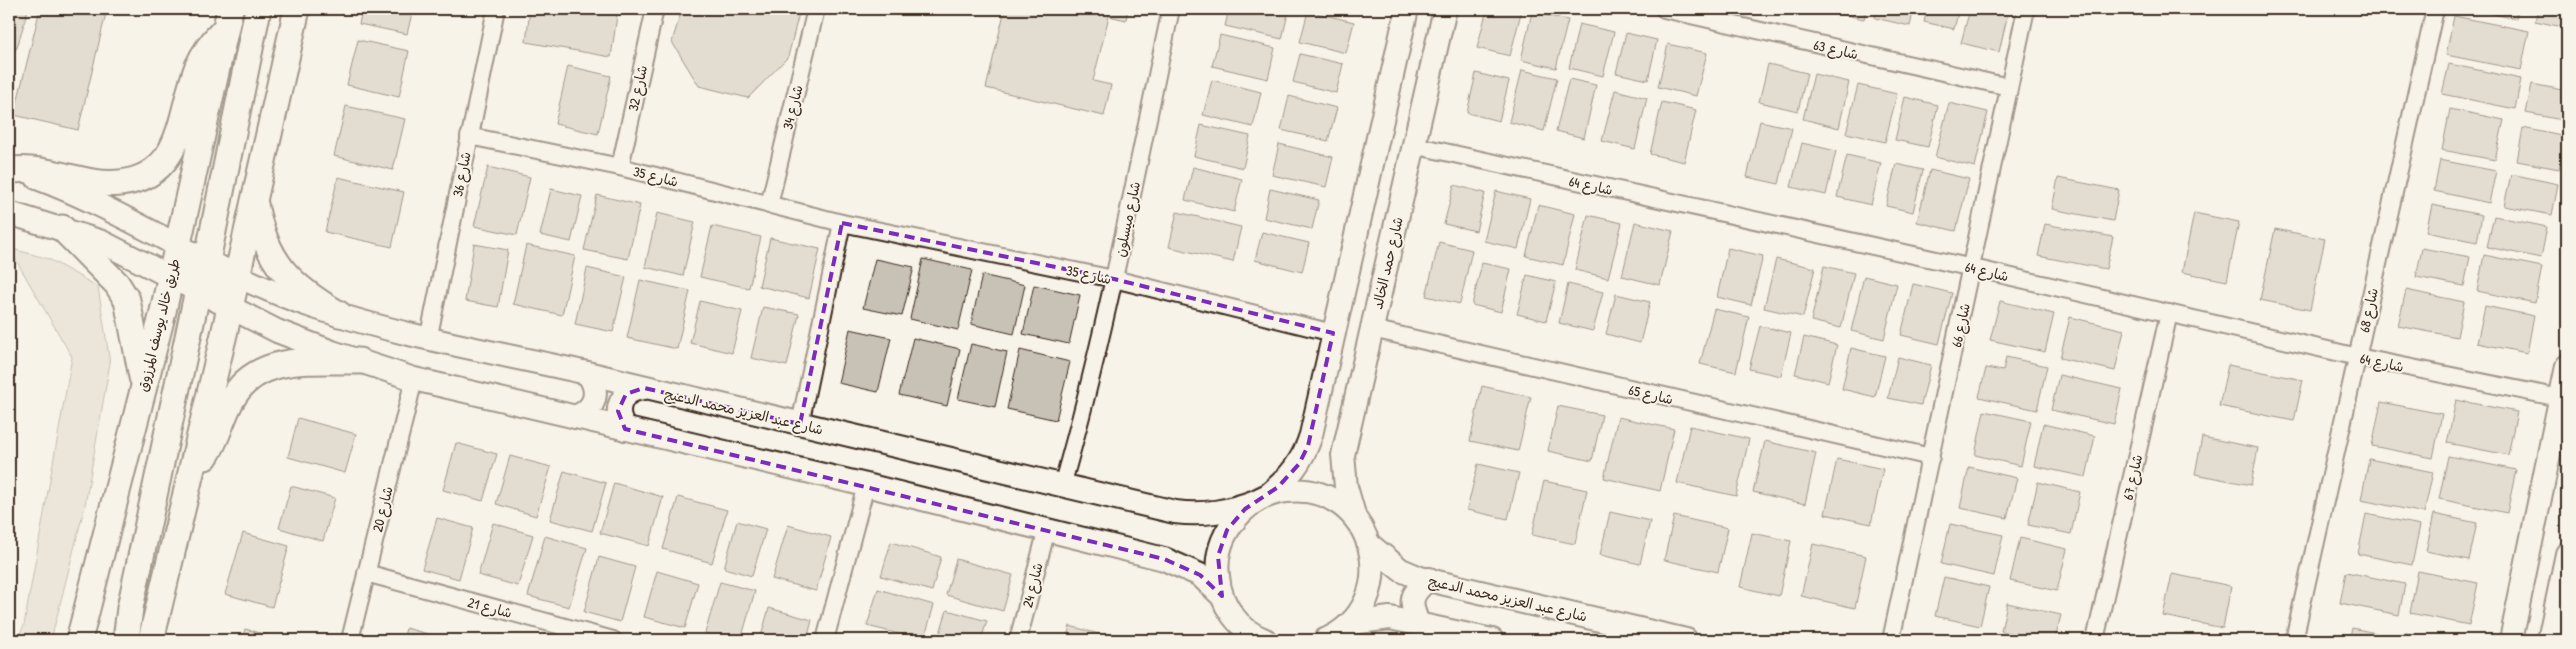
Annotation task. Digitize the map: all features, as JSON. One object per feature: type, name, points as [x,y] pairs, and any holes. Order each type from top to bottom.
[{"type":"main road","points":[[230,307],[213,286],[207,261],[258,9]]},
{"type":"main road","points":[[151,640],[255,200],[297,9]]},
{"type":"main road","points":[[10,170],[40,169],[105,183],[118,183],[131,181],[155,170],[173,150],[199,65],[206,50],[228,17]]},
{"type":"main road","name":"طريق خالد يوسف المرزوق","points":[[79,640],[178,247],[228,17]]},
{"type":"main road","points":[[255,200],[264,236],[281,269],[307,296],[339,314]]},
{"type":"main road","points":[[62,228],[117,284],[127,300],[144,387]]},
{"type":"main road","points":[[126,640],[130,608],[198,290],[193,266],[178,247]]},
{"type":"main road","points":[[191,471],[208,454],[236,391],[254,374],[278,364],[290,362],[359,361]]},
{"type":"street","name":"شارع 36","points":[[428,340],[468,136],[496,9]]},
{"type":"street","name":"شارع 32","points":[[620,167],[655,9]]},
{"type":"street","name":"شارع 34","points":[[769,205],[816,9]]},
{"type":"street","name":"شارع ميسلون","points":[[1062,486],[1085,407],[1171,9]]},
{"type":"street","points":[[1222,596],[1217,569],[1222,542],[1235,519],[1292,473],[1305,454],[1312,435],[1333,333],[1407,9]]},
{"type":"street","name":"شارع حمد الخالد","points":[[1355,518],[1346,487],[1344,455],[1445,9]]},
{"type":"street","name":"شارع 63","points":[[1664,9],[2009,87]]},
{"type":"street","name":"شارع 66","points":[[1891,640],[2026,9]]},
{"type":"street","name":"شارع 68","points":[[2294,640],[2435,9]]},
{"type":"street","name":"شارع 35","points":[[468,136],[620,167],[842,223],[1114,279],[1333,333]]},
{"type":"street","name":"شارع 64","points":[[1413,146],[1972,268],[2358,357],[2560,398]]},
{"type":"street","name":"شارع عبد العزيز محمد الدعيج","points":[[10,170],[87,198],[178,247],[289,298],[428,340],[587,373],[1062,486],[1191,514],[1224,512],[1262,498],[1294,490],[1321,495],[1334,500],[1355,518]]},
{"type":"street","points":[[9,213],[62,228],[122,250],[230,307],[304,342],[414,379],[866,485],[1176,563],[1200,575],[1222,596],[1243,632],[1264,640]]},
{"type":"street","points":[[800,424],[842,223]]},
{"type":"street","name":"شارع 67","points":[[2095,640],[2170,313]]},
{"type":"street","name":"شارع 65","points":[[1372,329],[1931,457]]},
{"type":"street","points":[[2511,640],[2567,366]]},
{"type":"street","points":[[575,417],[590,407],[595,399],[593,381],[587,373]]},
{"type":"street","name":"شارع 20","points":[[350,640],[414,379]]},
{"type":"street","points":[[625,429],[620,421],[618,411],[620,402],[626,394],[635,389],[644,388]]},
{"type":"street","points":[[825,640],[866,485]]},
{"type":"street","points":[[1325,640],[1351,623],[1364,606],[1371,587],[1373,565],[1370,545],[1355,518]]},
{"type":"street","name":"شارع 24","points":[[1018,640],[1047,529]]},
{"type":"street","name":"شارع عبد العزيز محمد الدعيج","points":[[1370,545],[1401,570],[1429,579],[1686,640]]},
{"type":"street","points":[[2549,640],[2567,554]]},
{"type":"street","name":"شارع 21","points":[[366,573],[613,640]]},
{"type":"street","points":[[1418,623],[1411,607],[1415,590],[1429,579]]},
{"type":"street","points":[[1351,623],[1381,618],[1418,623],[1492,640]]},
{"type":"highlighted area","points":[[842,223],[1114,279],[1333,333],[1308,446],[1299,464],[1278,487],[1245,509],[1227,530],[1218,556],[1222,596],[1200,575],[1164,559],[625,429],[618,411],[626,394],[644,388],[800,424]]},
{"type":"shaded area","points":[[9,248],[49,259],[98,287],[110,363],[85,505],[51,640],[17,640],[24,625],[72,357]]},
{"type":"building","points":[[9,9],[28,9],[17,48],[9,56]]},
{"type":"building","points":[[40,9],[107,9],[78,130],[14,115]]},
{"type":"building","points":[[362,9],[413,9],[407,34],[359,24]]},
{"type":"building","points":[[530,9],[618,9],[611,57],[526,42]]},
{"type":"building","points":[[682,9],[800,9],[788,57],[748,98],[699,86],[672,42]]},
{"type":"building","points":[[1005,9],[1128,9],[1126,20],[1109,16],[1093,81],[1111,85],[1104,116],[986,88]]},
{"type":"building","points":[[1229,9],[1289,9],[1282,39],[1225,26]]},
{"type":"building","points":[[1487,9],[1522,9],[1510,56],[1477,48]]},
{"type":"building","points":[[1832,9],[1866,9],[1864,19],[1831,12]]},
{"type":"building","points":[[1877,9],[1914,9],[1910,26],[1875,18]]},
{"type":"building","points":[[1927,9],[1959,9],[1954,29],[1924,22]]},
{"type":"building","points":[[1970,9],[2009,9],[1999,52],[1961,43]]},
{"type":"building","points":[[2471,9],[2518,9],[2516,19]]},
{"type":"building","points":[[2538,9],[2567,9],[2567,28],[2535,21]]},
{"type":"building","points":[[1308,11],[1354,22],[1346,53],[1300,42]]},
{"type":"building","points":[[1532,12],[1568,20],[1556,68],[1521,60]]},
{"type":"building","points":[[2454,16],[2529,31],[2521,70],[2446,55]]},
{"type":"building","points":[[1579,24],[1614,32],[1603,76],[1569,68]]},
{"type":"building","points":[[1626,33],[1657,40],[1648,80],[1616,73]]},
{"type":"building","points":[[1220,35],[1275,48],[1268,79],[1212,66]]},
{"type":"building","points":[[358,40],[409,51],[399,97],[347,85]]},
{"type":"building","points":[[1668,44],[1707,53],[1696,96],[1658,87]]},
{"type":"building","points":[[1300,54],[1343,64],[1336,93],[1293,82]]},
{"type":"building","points":[[1768,64],[1807,73],[1798,111],[1759,102]]},
{"type":"building","points":[[2449,64],[2521,79],[2515,109],[2442,94]]},
{"type":"building","points":[[568,66],[611,76],[598,134],[555,124]]},
{"type":"building","points":[[1522,70],[1557,78],[1544,131],[1509,122]]},
{"type":"building","points":[[1476,73],[1509,81],[1499,121],[1467,113]]},
{"type":"building","points":[[1814,74],[1849,82],[1839,128],[1803,119]]},
{"type":"building","points":[[1569,79],[1596,85],[1584,138],[1556,131]]},
{"type":"building","points":[[1212,80],[1261,92],[1253,127],[1203,115]]},
{"type":"building","points":[[2532,84],[2567,91],[2567,121],[2526,113]]},
{"type":"building","points":[[1858,85],[1897,94],[1885,142],[1846,133]]},
{"type":"building","points":[[1615,90],[1647,98],[1635,149],[1602,141]]},
{"type":"building","points":[[1289,96],[1337,108],[1328,141],[1281,130]]},
{"type":"building","points":[[1905,97],[1938,105],[1928,147],[1895,140]]},
{"type":"building","points":[[1662,102],[1696,110],[1684,162],[1650,154]]},
{"type":"building","points":[[1949,103],[1988,112],[1975,167],[1935,157]]},
{"type":"building","points":[[346,106],[405,119],[393,170],[334,156]]},
{"type":"building","points":[[2450,109],[2504,120],[2495,160],[2442,150]]},
{"type":"building","points":[[1760,121],[1792,128],[1779,184],[1747,177]]},
{"type":"building","points":[[1201,125],[1250,136],[1243,168],[1194,156]]},
{"type":"building","points":[[2523,128],[2566,137],[2559,169],[2517,161]]},
{"type":"building","points":[[1802,143],[1836,151],[1826,195],[1791,187]]},
{"type":"building","points":[[1279,144],[1333,157],[1326,187],[1272,175]]},
{"type":"building","points":[[1847,155],[1881,163],[1871,205],[1837,197]]},
{"type":"building","points":[[2440,160],[2496,171],[2489,203],[2434,191]]},
{"type":"building","points":[[1896,164],[1923,170],[1913,212],[1886,206]]},
{"type":"building","points":[[488,167],[530,177],[517,235],[474,226]]},
{"type":"building","points":[[1193,167],[1242,179],[1234,212],[1185,200]]},
{"type":"building","points":[[1930,170],[1969,179],[1956,231],[1917,222]]},
{"type":"building","points":[[2511,174],[2558,184],[2552,215],[2504,206]]},
{"type":"building","points":[[338,177],[404,192],[392,247],[325,232]]},
{"type":"building","points":[[2058,178],[2119,190],[2113,221],[2052,209]]},
{"type":"building","points":[[1454,185],[1485,193],[1476,231],[1444,224]]},
{"type":"building","points":[[551,189],[582,196],[571,242],[540,235]]},
{"type":"building","points":[[1270,189],[1319,200],[1312,229],[1264,218]]},
{"type":"building","points":[[1496,191],[1530,199],[1518,249],[1484,241]]},
{"type":"building","points":[[597,195],[640,205],[628,259],[584,250]]},
{"type":"building","points":[[1538,205],[1575,214],[1563,265],[1526,256]]},
{"type":"building","points":[[2432,205],[2482,215],[2477,242],[2426,232]]},
{"type":"building","points":[[1177,212],[1241,227],[1233,262],[1169,247]]},
{"type":"building","points":[[657,213],[695,222],[683,276],[645,267]]},
{"type":"building","points":[[2194,213],[2239,222],[2227,281],[2182,272]]},
{"type":"building","points":[[1588,215],[1622,223],[1608,278],[1575,270]]},
{"type":"building","points":[[2494,216],[2547,227],[2541,258],[2487,247]]},
{"type":"building","points":[[1635,222],[1673,231],[1660,285],[1622,276]]},
{"type":"building","points":[[2045,224],[2113,237],[2106,269],[2038,256]]},
{"type":"building","points":[[712,226],[761,237],[749,288],[700,277]]},
{"type":"building","points":[[2275,229],[2325,239],[2310,310],[2260,300]]},
{"type":"building","points":[[1262,232],[1309,243],[1302,272],[1255,260]]},
{"type":"building","points":[[770,238],[820,249],[809,298],[759,286]]},
{"type":"building","points":[[1439,242],[1472,250],[1460,304],[1426,296]]},
{"type":"building","points":[[474,244],[508,250],[498,307],[465,301]]},
{"type":"building","points":[[526,245],[575,256],[562,315],[513,304]]},
{"type":"building","points":[[1728,248],[1763,256],[1751,305],[1717,297]]},
{"type":"building","points":[[2422,248],[2470,257],[2464,286],[2416,277]]},
{"type":"building","points":[[2484,255],[2542,267],[2535,303],[2477,291]]},
{"type":"building","points":[[875,259],[914,267],[902,316],[863,308]]},
{"type":"building","points":[[923,259],[972,270],[958,330],[910,319]]},
{"type":"building","points":[[1776,259],[1815,268],[1803,317],[1764,308]]},
{"type":"building","points":[[1482,263],[1511,269],[1501,312],[1472,305]]},
{"type":"building","points":[[1824,266],[1854,273],[1841,328],[1811,321]]},
{"type":"building","points":[[587,268],[626,277],[613,332],[575,324]]},
{"type":"building","points":[[982,275],[1025,285],[1014,334],[971,324]]},
{"type":"building","points":[[1527,275],[1556,282],[1546,321],[1517,314]]},
{"type":"building","points":[[1864,276],[1897,284],[1884,339],[1851,331]]},
{"type":"building","points":[[640,280],[690,291],[677,349],[627,338]]},
{"type":"building","points":[[1568,284],[1603,292],[1593,331],[1559,323]]},
{"type":"building","points":[[1913,284],[1952,293],[1939,344],[1901,335]]},
{"type":"building","points":[[1034,285],[1080,295],[1069,344],[1023,334]]},
{"type":"building","points":[[2406,290],[2464,302],[2457,337],[2398,326]]},
{"type":"building","points":[[1616,294],[1650,302],[1640,343],[1606,334]]},
{"type":"building","points":[[700,301],[742,311],[732,353],[690,343]]},
{"type":"building","points":[[2000,301],[2054,314],[2045,352],[1990,340]]},
{"type":"building","points":[[2485,306],[2534,316],[2527,353],[2477,343]]},
{"type":"building","points":[[763,307],[799,314],[787,366],[751,358]]},
{"type":"building","points":[[1714,309],[1749,317],[1736,372],[1700,364]]},
{"type":"building","points":[[2070,317],[2124,330],[2115,371],[2060,358]]},
{"type":"building","points":[[1760,326],[1791,333],[1781,376],[1749,369]]},
{"type":"building","points":[[850,329],[891,338],[878,392],[838,383]]},
{"type":"building","points":[[1804,337],[1837,345],[1828,382],[1795,374]]},
{"type":"building","points":[[913,338],[960,349],[947,406],[899,395]]},
{"type":"building","points":[[971,344],[1007,352],[995,407],[958,399]]},
{"type":"building","points":[[1851,348],[1885,356],[1875,397],[1842,389]]},
{"type":"building","points":[[1020,350],[1070,362],[1056,420],[1007,409]]},
{"type":"building","points":[[1898,357],[1931,365],[1921,405],[1888,398]]},
{"type":"building","points":[[2006,357],[2047,366],[2037,410],[1979,397],[1986,368],[2003,371]]},
{"type":"building","points":[[2228,365],[2303,380],[2294,421],[2219,406]]},
{"type":"building","points":[[2059,375],[2122,389],[2114,424],[2051,410]]},
{"type":"building","points":[[1482,386],[1531,397],[1518,451],[1470,441]]},
{"type":"building","points":[[2456,400],[2517,412],[2508,455],[2447,443]]},
{"type":"building","points":[[2381,402],[2442,414],[2433,458],[2372,446]]},
{"type":"building","points":[[1558,406],[1602,415],[1592,461],[1548,451]]},
{"type":"building","points":[[1984,411],[2031,421],[2021,466],[1975,455]]},
{"type":"building","points":[[1618,417],[1674,429],[1660,491],[1604,478]]},
{"type":"building","points":[[298,418],[356,434],[345,473],[288,457]]},
{"type":"building","points":[[2043,424],[2095,436],[2086,477],[2034,466]]},
{"type":"building","points":[[1690,426],[1749,439],[1736,496],[1677,483]]},
{"type":"building","points":[[2202,437],[2258,448],[2251,485],[2195,474]]},
{"type":"building","points":[[1765,441],[1816,453],[1805,504],[1753,492]]},
{"type":"building","points":[[456,443],[497,454],[483,501],[443,490]]},
{"type":"building","points":[[510,456],[551,467],[536,516],[496,504]]},
{"type":"building","points":[[2448,456],[2516,470],[2507,513],[2439,499]]},
{"type":"building","points":[[1837,459],[1883,469],[1871,524],[1825,514]]},
{"type":"building","points":[[2369,459],[2433,472],[2424,513],[2361,500]]},
{"type":"building","points":[[1478,464],[1519,473],[1508,519],[1467,510]]},
{"type":"building","points":[[1969,467],[2017,478],[2007,518],[1960,508]]},
{"type":"building","points":[[564,471],[606,483],[592,531],[550,520]]},
{"type":"building","points":[[1544,481],[1587,490],[1575,544],[1532,535]]},
{"type":"building","points":[[2038,482],[2080,492],[2071,534],[2028,525]]},
{"type":"building","points":[[614,483],[663,497],[649,546],[600,533]]},
{"type":"building","points":[[291,486],[335,498],[323,541],[279,528]]},
{"type":"building","points":[[678,497],[727,510],[712,563],[663,549]]},
{"type":"building","points":[[1610,512],[1650,521],[1640,564],[1600,555]]},
{"type":"building","points":[[2366,514],[2420,525],[2412,565],[2358,554]]},
{"type":"building","points":[[2434,514],[2477,523],[2469,560],[2426,551]]},
{"type":"building","points":[[1674,516],[1728,528],[1718,572],[1664,560]]},
{"type":"building","points":[[437,518],[473,528],[459,579],[422,569]]},
{"type":"building","points":[[737,521],[766,529],[752,576],[724,568]]},
{"type":"building","points":[[493,523],[533,535],[518,586],[478,575]]},
{"type":"building","points":[[1950,524],[2003,535],[1994,576],[1941,564]]},
{"type":"building","points":[[788,525],[831,537],[816,591],[772,579]]},
{"type":"building","points":[[243,533],[289,546],[272,607],[225,594]]},
{"type":"building","points":[[1752,533],[1791,541],[1779,596],[1740,587]]},
{"type":"building","points":[[545,536],[587,548],[569,607],[528,596]]},
{"type":"building","points":[[2020,538],[2067,549],[2057,591],[2010,581]]},
{"type":"building","points":[[891,542],[941,557],[932,591],[881,576]]},
{"type":"building","points":[[1813,544],[1866,556],[1855,608],[1801,596]]},
{"type":"building","points":[[599,557],[635,567],[620,622],[584,612]]},
{"type":"building","points":[[956,559],[1013,575],[1003,611],[946,595]]},
{"type":"building","points":[[657,571],[698,583],[685,628],[644,617]]},
{"type":"building","points":[[2418,571],[2478,583],[2469,625],[2410,613]]},
{"type":"building","points":[[2346,572],[2405,584],[2399,615],[2340,603]]},
{"type":"building","points":[[2172,574],[2231,586],[2223,628],[2163,616]]},
{"type":"building","points":[[1944,577],[1989,587],[1980,626],[1935,616]]},
{"type":"building","points":[[720,582],[755,591],[741,640],[732,640],[705,633]]},
{"type":"building","points":[[878,589],[934,605],[924,640],[867,626]]},
{"type":"building","points":[[2007,603],[2061,615],[2055,640],[2041,640],[2001,631]]},
{"type":"building","points":[[769,608],[812,620],[807,640],[760,640]]},
{"type":"building","points":[[947,610],[987,621],[981,640],[938,640]]},
{"type":"building","points":[[1070,626],[1121,640],[1066,640]]},
{"type":"building","points":[[406,628],[449,640],[403,640]]},
{"type":"building","points":[[2352,628],[2390,636],[2389,640],[2349,640]]},
{"type":"building","points":[[245,629],[285,640],[242,640]]},
{"type":"building","points":[[2406,633],[2442,640],[2405,640]]}]
